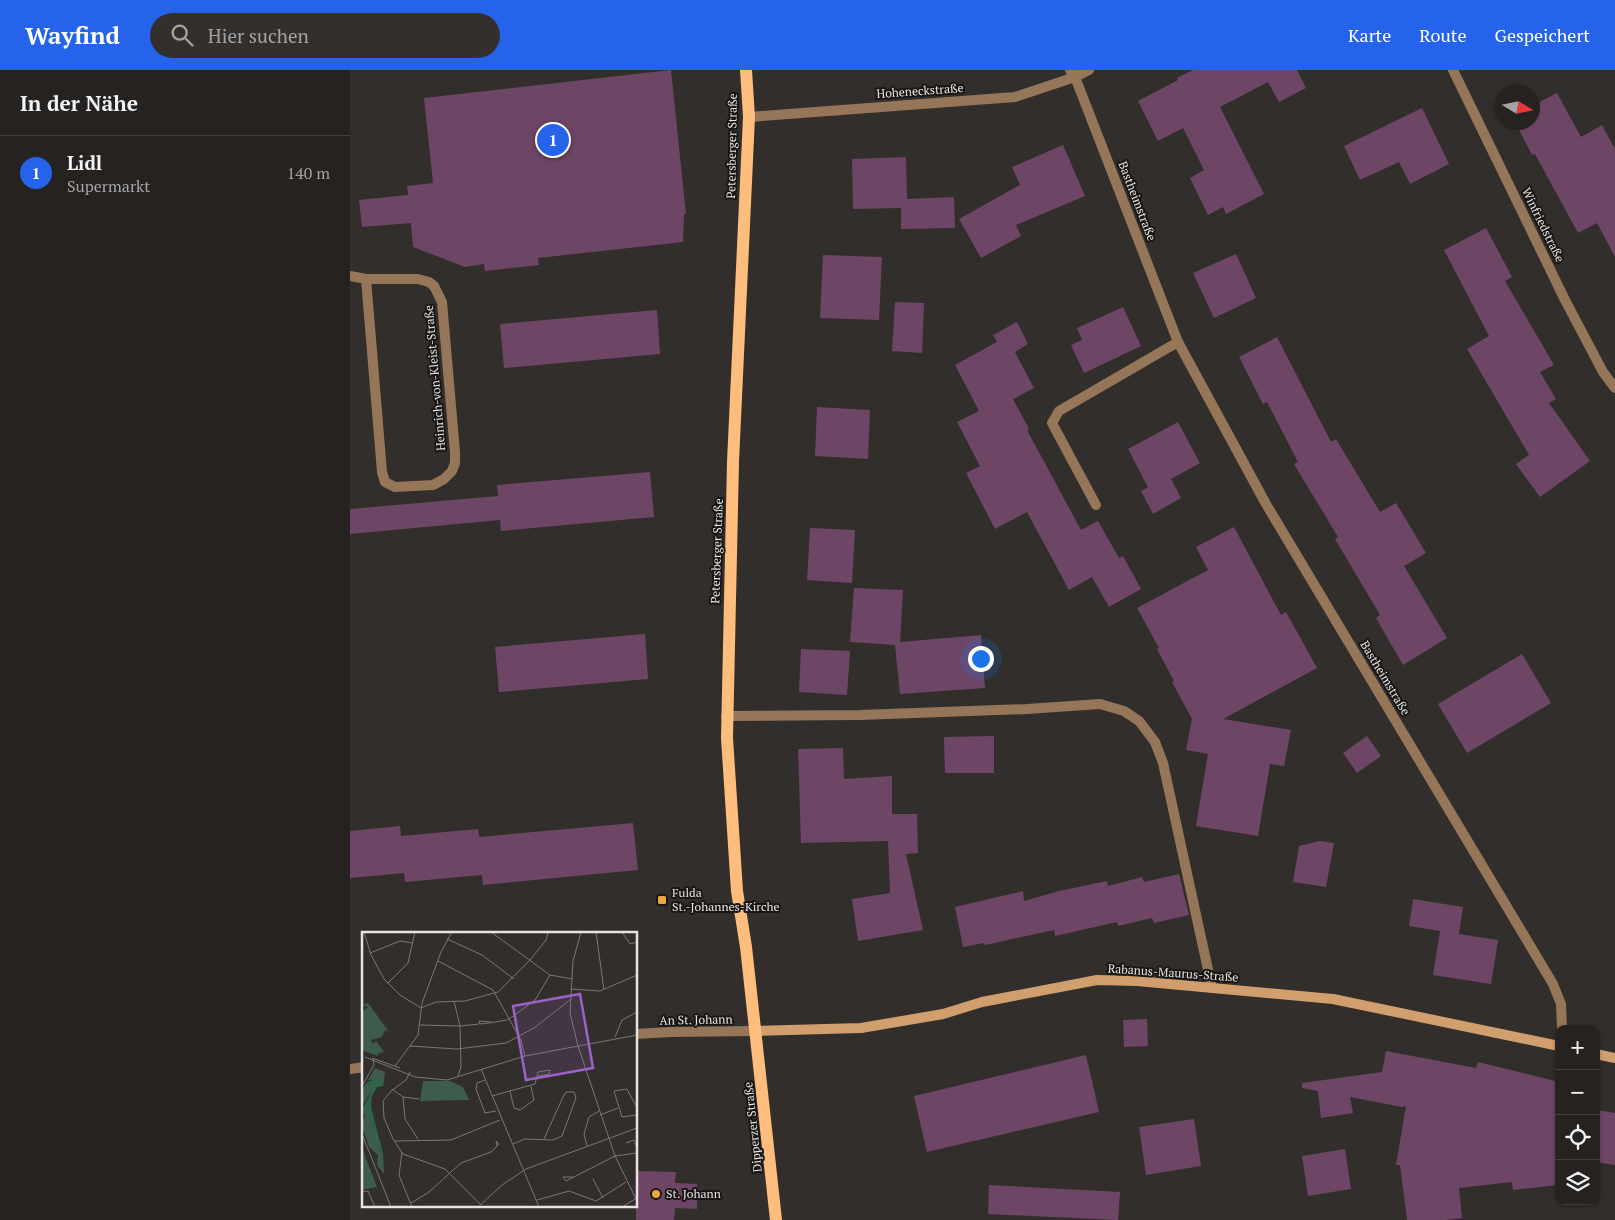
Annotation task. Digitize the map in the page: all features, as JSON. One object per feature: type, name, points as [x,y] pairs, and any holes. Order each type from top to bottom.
[{"type":"main road","name":"Petersberger Straße","points":[[746,70],[749,117],[733,471],[726,716],[738,891],[756,1031]]},
{"type":"main road","name":"Rabanus-Maurus-Straße","points":[[756,1031],[861,1028],[943,1014],[982,1002],[1097,980],[1137,981],[1334,999],[1555,1045]]},
{"type":"main road","name":"Dipperzer Straße","points":[[756,1031],[776,1220]]},
{"type":"main road","points":[[1600,1055],[1615,1058]]},
{"type":"street","name":"Hoheneckstraße","points":[[749,117],[1016,97],[1072,74],[1089,70]]},
{"type":"street","name":"Winfriedstraße","points":[[1453,70],[1565,300],[1603,372],[1615,388]]},
{"type":"street","name":"Bastheimstraße","points":[[1072,74],[1178,342],[1266,504],[1553,984],[1561,1004],[1562,1025]]},
{"type":"street","name":"Heinrich-von-Kleist-Straße","points":[[350,276],[366,279],[418,279],[434,286],[442,302],[455,463],[452,471],[444,479],[433,485],[395,488],[386,482],[382,472],[366,279]]},
{"type":"street","points":[[1096,505],[1052,422],[1059,411],[1178,342]]},
{"type":"street","points":[[726,716],[870,715],[1027,709],[1100,704],[1124,711],[1140,721],[1154,742],[1162,763],[1212,988]]},
{"type":"street","name":"An St. Johann","points":[[638,1034],[756,1031]]},
{"type":"building","points":[[671,70],[686,214],[684,214],[683,242],[538,258],[539,265],[485,271],[484,264],[465,267],[413,247],[411,223],[362,227],[359,200],[408,195],[407,186],[433,183],[424,98]]},
{"type":"building","points":[[1193,70],[1297,70],[1306,88],[1279,102],[1268,82],[1220,107],[1264,194],[1226,214],[1223,207],[1208,215],[1190,178],[1204,170],[1183,128],[1158,141],[1138,101]]},
{"type":"building","points":[[1557,93],[1581,137],[1602,125],[1615,149],[1615,257],[1597,223],[1578,233],[1535,154],[1532,155],[1519,130],[1540,130],[1540,102]]},
{"type":"building","points":[[1422,108],[1449,164],[1410,184],[1399,162],[1360,180],[1344,146]]},
{"type":"building","points":[[1063,145],[1085,196],[1016,225],[1021,236],[981,258],[959,219],[1020,185],[1012,167]]},
{"type":"building","points":[[906,157],[907,199],[954,197],[955,228],[901,229],[901,208],[853,209],[852,159]]},
{"type":"building","points":[[1486,228],[1512,277],[1505,281],[1554,365],[1540,372],[1556,399],[1549,403],[1590,461],[1540,497],[1516,464],[1529,455],[1467,349],[1489,336],[1444,250]]},
{"type":"building","points":[[1236,254],[1256,298],[1214,318],[1193,273]]},
{"type":"building","points":[[823,255],[882,257],[879,320],[820,318]]},
{"type":"building","points":[[895,302],[924,303],[922,353],[892,351]]},
{"type":"building","points":[[1123,307],[1141,346],[1084,373],[1071,345],[1082,340],[1077,328]]},
{"type":"building","points":[[657,310],[660,354],[504,368],[500,324]]},
{"type":"building","points":[[1017,322],[1028,344],[1015,352],[1034,388],[1013,399],[1029,429],[1027,430],[1081,530],[1098,521],[1119,558],[1123,556],[1141,589],[1109,607],[1092,577],[1069,590],[1027,512],[995,529],[966,473],[980,466],[957,422],[979,411],[955,365],[997,342],[993,335]]},
{"type":"building","points":[[1277,337],[1331,442],[1336,439],[1380,512],[1396,503],[1426,553],[1404,566],[1447,638],[1403,665],[1376,618],[1380,615],[1335,539],[1338,537],[1294,464],[1298,462],[1267,402],[1263,404],[1239,357]]},
{"type":"building","points":[[817,407],[870,410],[868,459],[815,456]]},
{"type":"building","points":[[1178,422],[1200,463],[1171,479],[1181,498],[1153,514],[1141,491],[1148,487],[1128,449]]},
{"type":"building","points":[[650,472],[654,517],[501,531],[500,520],[350,534],[350,509],[498,496],[497,485]]},
{"type":"building","points":[[1234,527],[1281,615],[1286,612],[1317,668],[1223,719],[1291,730],[1284,766],[1270,764],[1258,836],[1196,826],[1208,754],[1186,750],[1192,719],[1172,682],[1174,681],[1157,649],[1159,648],[1137,608],[1208,570],[1196,547]]},
{"type":"building","points":[[810,528],[855,530],[852,583],[807,580]]},
{"type":"building","points":[[854,588],[903,590],[900,642],[981,635],[985,688],[900,694],[895,645],[850,642]]},
{"type":"building","points":[[645,634],[648,679],[499,692],[495,647]]},
{"type":"building","points":[[801,649],[850,651],[847,695],[799,692]]},
{"type":"building","points":[[1522,654],[1551,703],[1467,753],[1438,704]]},
{"type":"building","points":[[994,736],[994,773],[945,773],[944,737]]},
{"type":"building","points":[[1367,736],[1381,756],[1357,773],[1343,753]]},
{"type":"building","points":[[843,748],[844,779],[892,776],[892,814],[917,814],[918,853],[906,854],[923,930],[858,941],[852,899],[890,893],[888,841],[801,843],[798,749]]},
{"type":"building","points":[[633,823],[638,870],[483,885],[482,875],[405,882],[404,873],[350,878],[350,831],[400,826],[401,836],[478,829],[479,837]]},
{"type":"building","points":[[1320,841],[1334,843],[1326,887],[1293,882],[1299,846]]},
{"type":"building","points":[[1179,874],[1189,915],[1154,923],[1152,918],[1118,926],[1117,922],[1055,936],[1054,930],[985,945],[984,943],[963,947],[955,907],[1023,891],[1024,901],[1059,891],[1107,881],[1108,886],[1142,877],[1144,882]]},
{"type":"building","points":[[1413,899],[1463,907],[1459,934],[1498,940],[1491,984],[1433,975],[1440,931],[1409,926]]},
{"type":"building","points":[[1147,1019],[1148,1046],[1124,1047],[1123,1020]]},
{"type":"building","points":[[1386,1051],[1476,1068],[1478,1062],[1555,1081],[1555,1185],[1513,1190],[1512,1182],[1459,1188],[1462,1218],[1407,1220],[1400,1165],[1396,1165],[1406,1106],[1402,1107],[1350,1097],[1353,1113],[1321,1118],[1318,1091],[1302,1088],[1302,1083],[1382,1072]]},
{"type":"building","points":[[1086,1055],[1099,1112],[927,1152],[914,1096]]},
{"type":"building","points":[[1600,1111],[1615,1113],[1615,1165],[1600,1163]]},
{"type":"building","points":[[1194,1119],[1201,1166],[1146,1175],[1139,1127]]},
{"type":"building","points":[[1345,1149],[1351,1189],[1308,1196],[1302,1156]]},
{"type":"building","name":"St. Johann","points":[[638,1171],[676,1172],[675,1183],[697,1184],[697,1209],[675,1208],[674,1220],[636,1220],[636,1208],[638,1208]]},
{"type":"building","points":[[989,1185],[1120,1192],[1118,1220],[988,1214]]},
{"type":"place","name":"Lidl","points":[[553,140]]},
{"type":"place","name":"Fulda St.-Johannes-Kirche","points":[[662,900]]},
{"type":"place","name":"St. Johann","points":[[656,1194]]}]
